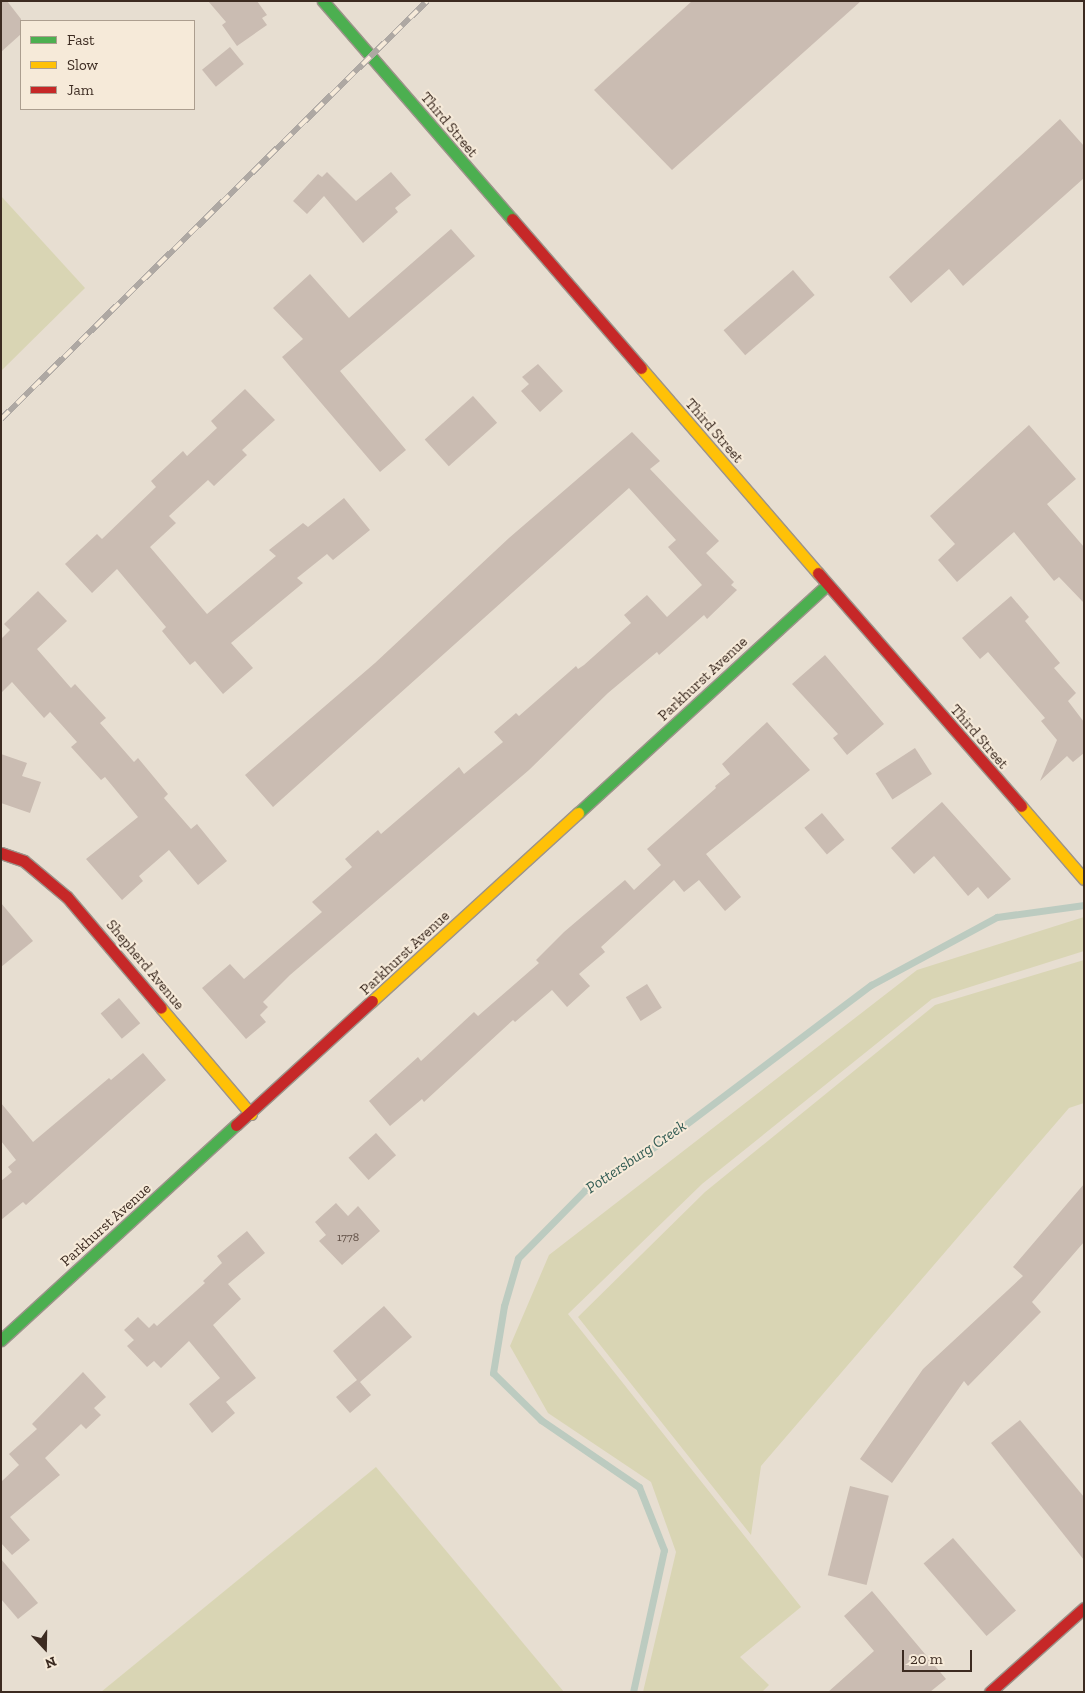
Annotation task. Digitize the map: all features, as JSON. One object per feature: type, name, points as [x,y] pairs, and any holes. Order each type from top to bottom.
[{"type":"street","name":"Third Street","points":[[323,1],[827,585],[1082,877]]},
{"type":"street","name":"Parkhurst Avenue","points":[[1,1340],[251,1114],[827,585]]},
{"type":"street","name":"Shepherd Avenue","points":[[1,854],[24,861],[67,897],[251,1114]]},
{"type":"street","points":[[990,1692],[1084,1608]]},
{"type":"shaded area","points":[[1,196],[85,288],[1,371]]},
{"type":"shaded area","points":[[1084,917],[1084,951],[932,999],[702,1184],[568,1314],[801,1607],[740,1657],[769,1685],[762,1692],[643,1692],[676,1552],[651,1482],[548,1413],[510,1346],[549,1255],[917,970]]},
{"type":"shaded area","points":[[1084,960],[1084,1103],[1069,1108],[761,1466],[751,1535],[578,1317],[705,1192],[935,1005]]},
{"type":"shaded area","points":[[376,1467],[564,1692],[101,1692]]},
{"type":"building","points":[[1,1],[7,1],[21,19],[20,35],[1,52]]},
{"type":"building","points":[[208,1],[257,1],[267,15],[262,18],[267,25],[237,46],[222,25],[226,22]]},
{"type":"building","points":[[692,1],[861,1],[672,170],[594,90]]},
{"type":"building","points":[[230,47],[244,64],[216,87],[202,70]]},
{"type":"building","points":[[1060,119],[1084,146],[1084,178],[963,286],[949,269],[911,303],[889,277]]},
{"type":"building","points":[[327,172],[356,201],[391,172],[411,195],[395,208],[398,212],[363,243],[324,196],[307,214],[293,201],[318,174],[322,177]]},
{"type":"building","points":[[451,229],[475,256],[340,371],[406,450],[380,472],[282,357],[303,339],[273,308],[310,274],[349,318]]},
{"type":"building","points":[[793,270],[815,295],[745,355],[724,330]]},
{"type":"building","points":[[538,364],[563,391],[540,412],[521,391],[529,384],[522,377]]},
{"type":"building","points":[[245,389],[275,420],[242,450],[247,455],[214,486],[208,480],[169,516],[176,523],[150,547],[207,614],[276,556],[269,550],[303,523],[308,527],[344,498],[370,530],[333,560],[327,554],[297,578],[303,583],[231,643],[253,668],[223,694],[195,661],[190,665],[162,631],[166,627],[117,569],[92,593],[65,564],[97,534],[102,539],[156,487],[151,481],[183,451],[187,456],[217,428],[211,421]]},
{"type":"building","points":[[473,396],[497,423],[449,466],[425,439]]},
{"type":"building","points":[[1029,425],[1076,479],[1047,504],[1084,547],[1084,603],[1059,577],[1054,581],[1014,532],[957,582],[938,560],[955,544],[930,516]]},
{"type":"building","points":[[632,432],[660,461],[650,469],[719,541],[706,553],[734,582],[731,585],[737,590],[707,619],[704,615],[659,655],[657,652],[608,693],[529,770],[290,975],[263,1002],[268,1007],[260,1015],[266,1022],[246,1039],[202,988],[230,964],[244,979],[322,912],[312,902],[352,867],[345,859],[378,830],[381,834],[459,767],[464,774],[503,742],[494,732],[516,713],[519,716],[576,666],[578,669],[584,665],[631,623],[624,615],[647,595],[667,617],[702,585],[668,547],[676,540],[629,488],[273,807],[245,775],[375,663],[509,538]]},
{"type":"building","points":[[38,591],[67,621],[37,649],[71,688],[75,684],[106,718],[100,723],[134,762],[138,758],[168,794],[164,798],[191,829],[197,824],[227,861],[198,885],[169,850],[139,876],[143,881],[122,900],[86,859],[138,817],[105,777],[101,780],[71,747],[77,742],[50,712],[44,718],[12,682],[1,693],[1,639],[10,630],[4,624]]},
{"type":"building","points":[[1011,596],[1029,617],[1025,621],[1060,663],[1054,668],[1076,693],[1068,701],[1084,722],[1084,753],[1073,762],[1067,756],[1040,781],[1057,740],[1041,721],[1045,718],[988,652],[980,659],[962,638]]},
{"type":"building","points":[[825,655],[884,724],[847,755],[833,738],[838,734],[792,684]]},
{"type":"building","points":[[767,722],[810,770],[706,854],[741,897],[725,911],[699,880],[684,892],[674,880],[601,947],[605,952],[579,974],[590,986],[567,1007],[552,990],[515,1022],[513,1020],[424,1102],[422,1099],[390,1126],[369,1101],[418,1057],[421,1061],[474,1012],[478,1016],[539,963],[536,960],[564,932],[625,880],[634,890],[661,865],[647,849],[730,774],[722,764]]},
{"type":"building","points":[[915,748],[932,774],[892,800],[876,774]]},
{"type":"building","points":[[1,754],[27,763],[22,776],[41,782],[30,813],[1,803]]},
{"type":"building","points":[[942,802],[1011,879],[988,899],[978,887],[968,896],[934,856],[914,874],[891,848]]},
{"type":"building","points":[[822,813],[844,840],[827,855],[804,828]]},
{"type":"building","points":[[1,903],[33,941],[1,967]]},
{"type":"building","points":[[647,984],[662,1008],[641,1021],[626,997]]},
{"type":"building","points":[[119,998],[140,1023],[122,1039],[101,1013]]},
{"type":"building","points":[[143,1053],[166,1080],[26,1205],[23,1202],[1,1220],[1,1181],[12,1172],[8,1167],[16,1160],[1,1141],[1,1103],[33,1142],[109,1078],[111,1080]]},
{"type":"building","points":[[376,1133],[396,1155],[369,1180],[349,1158]]},
{"type":"building","points":[[1084,1184],[1084,1242],[1032,1302],[1041,1312],[968,1386],[964,1381],[892,1483],[860,1459],[923,1369],[1023,1276],[1013,1267]]},
{"type":"building","points":[[336,1203],[348,1216],[358,1206],[380,1231],[342,1265],[319,1241],[326,1235],[315,1222]]},
{"type":"building","points":[[247,1231],[265,1253],[228,1284],[241,1299],[213,1325],[256,1378],[226,1402],[235,1413],[212,1433],[189,1404],[220,1378],[189,1341],[161,1368],[154,1361],[147,1367],[127,1346],[134,1340],[124,1330],[138,1317],[149,1328],[154,1323],[157,1326],[205,1283],[203,1281],[222,1263],[217,1256]]},
{"type":"building","points":[[384,1306],[412,1337],[360,1382],[371,1395],[350,1413],[336,1397],[357,1380],[333,1351]]},
{"type":"building","points":[[83,1372],[106,1397],[94,1408],[101,1415],[86,1429],[81,1424],[45,1458],[60,1475],[10,1517],[30,1540],[12,1555],[1,1543],[1,1482],[19,1465],[9,1454],[37,1429],[32,1424]]},
{"type":"building","points":[[1020,1420],[1084,1497],[1084,1560],[991,1443]]},
{"type":"building","points":[[850,1486],[889,1496],[867,1585],[828,1575]]},
{"type":"building","points":[[953,1538],[1016,1610],[987,1636],[924,1564]]},
{"type":"building","points":[[1,1559],[38,1603],[18,1619],[1,1599]]},
{"type":"building","points":[[872,1591],[946,1679],[930,1692],[828,1692],[874,1651],[844,1616]]},
{"type":"waterway","name":"Pottersburg Creek","points":[[633,1692],[664,1550],[639,1487],[541,1420],[493,1373],[504,1306],[518,1258],[585,1190],[665,1140],[871,985],[997,917],[1084,905]]},
{"type":"railway","points":[[1,419],[427,1]]},
{"type":"traffic: fast","points":[[323,1],[512,219]]},
{"type":"traffic: fast","points":[[578,813],[827,585]]},
{"type":"traffic: fast","points":[[1,1340],[236,1125]]},
{"type":"traffic: slow","points":[[641,368],[818,573]]},
{"type":"traffic: slow","points":[[1021,806],[1084,879]]},
{"type":"traffic: slow","points":[[372,1001],[578,813]]},
{"type":"traffic: slow","points":[[161,1008],[251,1114]]},
{"type":"traffic: jam","points":[[512,219],[641,368]]},
{"type":"traffic: jam","points":[[818,573],[1021,806]]},
{"type":"traffic: jam","points":[[1,853],[24,861],[67,897],[161,1008]]},
{"type":"traffic: jam","points":[[236,1125],[372,1001]]},
{"type":"traffic: jam","points":[[990,1692],[1084,1608]]}]
